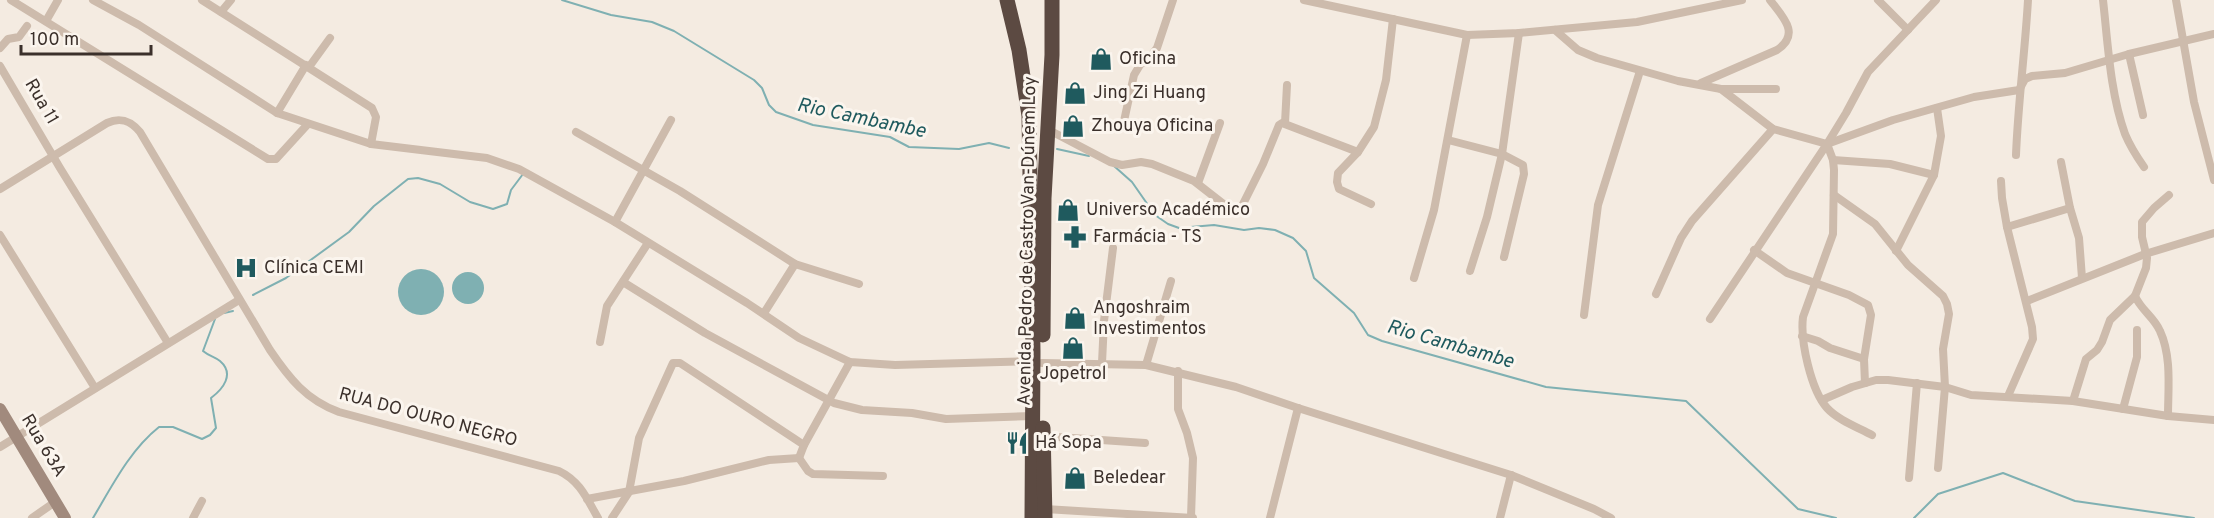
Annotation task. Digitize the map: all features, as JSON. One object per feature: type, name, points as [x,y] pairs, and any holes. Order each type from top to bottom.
[{"type":"highway","name":"Avenida Pedro de Castro Van-Dúnem Loy","points":[[1007,0],[1024,74],[1029,139],[1038,199]]},
{"type":"highway","name":"Avenida Pedro de Castro Van-Dúnem Loy","points":[[1032,518],[1033,416],[1037,362],[1038,199],[1047,132],[1052,55],[1052,0]]},
{"type":"highway","name":"Avenida Pedro de Castro Van-Dúnem Loy","points":[[1037,362],[1043,436],[1045,513]]},
{"type":"street","points":[[11,0],[268,159],[276,159],[307,124]]},
{"type":"street","points":[[46,21],[58,0]]},
{"type":"street","points":[[93,0],[139,25],[277,113],[371,144],[487,158],[519,169],[615,222],[799,338],[850,362],[895,365],[1037,362],[1146,364],[1236,387],[1511,475],[1592,513],[1611,518]]},
{"type":"street","points":[[202,0],[308,66],[376,112],[371,144]]},
{"type":"street","points":[[221,12],[231,0]]},
{"type":"street","points":[[1124,122],[1134,75],[1140,65],[1157,48],[1173,0]]},
{"type":"street","points":[[1304,0],[1467,34],[1520,33],[1637,22],[1742,0]]},
{"type":"street","points":[[1701,83],[1731,72],[1785,45],[1790,36],[1789,27],[1770,0]]},
{"type":"street","points":[[1878,0],[1908,30]]},
{"type":"street","points":[[1710,319],[1827,144],[1868,72],[1936,0]]},
{"type":"street","points":[[2016,155],[2019,90],[2025,53],[2028,0]]},
{"type":"street","points":[[2103,0],[2109,59],[2125,134],[2144,167]]},
{"type":"street","points":[[2176,0],[2194,102],[2214,180]]},
{"type":"street","points":[[1371,204],[1339,189],[1338,173],[1359,152],[1374,127],[1381,104],[1393,19]]},
{"type":"street","points":[[0,48],[8,39],[20,37],[27,26]]},
{"type":"street","points":[[1555,30],[1578,50],[1640,71],[1721,89],[1776,89]]},
{"type":"street","points":[[1470,271],[1502,154],[1520,33]]},
{"type":"street","points":[[1414,278],[1434,210],[1467,34]]},
{"type":"street","points":[[2019,90],[2025,79],[2032,76],[2065,73],[2128,54],[2213,36]]},
{"type":"street","points":[[277,113],[308,66],[330,38]]},
{"type":"street","points":[[2128,54],[2143,116]]},
{"type":"street","name":"Rua 11","points":[[0,66],[168,343]]},
{"type":"street","points":[[1584,315],[1599,206],[1640,71]]},
{"type":"street","points":[[1285,123],[1287,85]]},
{"type":"street","points":[[1721,89],[1773,129],[1827,144],[1877,124],[1974,97],[2019,90]]},
{"type":"street","points":[[1896,250],[1934,175],[1941,136],[1937,108]]},
{"type":"street","name":"RUA DO OURO NEGRO","points":[[0,189],[53,155],[115,120],[123,119],[135,126],[239,300],[291,380],[302,391],[324,407],[559,471],[574,480],[598,518]]},
{"type":"street","points":[[615,222],[671,120]]},
{"type":"street","points":[[1198,183],[1220,123]]},
{"type":"street","points":[[1047,132],[1110,162],[1122,165],[1142,162],[1152,164],[1198,183],[1227,206],[1237,209],[1242,206],[1279,125],[1285,123],[1318,138],[1359,152]]},
{"type":"street","points":[[1656,294],[1676,248],[1692,220],[1773,129]]},
{"type":"street","points":[[576,132],[795,264],[859,284]]},
{"type":"street","points":[[1448,141],[1502,154],[1520,162],[1525,169],[1504,257]]},
{"type":"street","points":[[1827,144],[1833,160],[1833,234],[1803,317],[1802,336],[1808,367],[1827,408],[1836,416],[1872,435]]},
{"type":"street","points":[[1833,160],[1890,164],[1934,175]]},
{"type":"street","points":[[2061,162],[2070,208],[2079,238],[2082,278]]},
{"type":"street","points":[[2001,181],[2001,198],[2027,301],[2033,339],[2008,396]]},
{"type":"street","points":[[1834,195],[1875,224],[1908,265],[1942,296],[1947,304],[1949,323],[1943,349],[1945,387],[1938,468]]},
{"type":"street","points":[[2073,400],[2086,359],[2097,350],[2102,342],[2110,320],[2135,296],[2146,268],[2147,258],[2142,237],[2142,222],[2169,195]]},
{"type":"street","points":[[2007,227],[2070,208]]},
{"type":"street","points":[[2027,301],[2145,254],[2214,233]]},
{"type":"street","points":[[0,235],[95,388]]},
{"type":"street","points":[[600,342],[607,306],[648,243]]},
{"type":"street","points":[[1102,363],[1104,321],[1113,248]]},
{"type":"street","points":[[1754,250],[1787,273],[1849,295],[1868,305],[1871,315],[1864,359],[1865,383]]},
{"type":"street","points":[[764,314],[795,264]]},
{"type":"street","points":[[1146,364],[1171,281]]},
{"type":"street","points":[[623,282],[705,333],[834,404],[862,410],[946,418],[1033,416]]},
{"type":"street","points":[[2135,296],[2138,305],[2160,328],[2165,343],[2168,360],[2168,416]]},
{"type":"street","points":[[0,447],[239,300]]},
{"type":"street","points":[[2123,409],[2137,357],[2137,330]]},
{"type":"street","points":[[1802,336],[1818,340],[1830,348],[1864,359]]},
{"type":"street","points":[[799,458],[850,362]]},
{"type":"street","points":[[612,518],[629,492],[639,438],[673,363],[680,363],[804,445]]},
{"type":"street","points":[[1045,513],[1192,517],[1193,458],[1178,409],[1178,371]]},
{"type":"street","points":[[1822,400],[1865,383],[1888,380],[1945,387],[1971,395],[2073,400],[2168,416],[2214,420]]},
{"type":"street","points":[[1909,478],[1917,382]]},
{"type":"street","points":[[1270,518],[1298,408]]},
{"type":"street","name":"Rua 63A","points":[[0,409],[65,518]]},
{"type":"street","points":[[1043,436],[1145,443]]},
{"type":"street","points":[[587,499],[684,481],[769,460],[799,458]]},
{"type":"street","points":[[799,458],[813,474],[883,476]]},
{"type":"street","points":[[1500,518],[1511,475]]},
{"type":"street","points":[[193,518],[202,501]]},
{"type":"street","points":[[32,518],[55,502]]},
{"type":"water","points":[[421,269],[437,276],[444,292],[437,308],[421,315],[405,308],[398,292],[405,276]]},
{"type":"water","points":[[468,272],[479,277],[484,288],[479,299],[468,304],[457,299],[452,288],[457,277]]},
{"type":"waterway","name":"Rio Cambambe","points":[[562,0],[611,15],[652,22],[674,31],[754,80],[762,88],[769,105],[776,112],[813,125],[890,137],[909,147],[959,149],[989,143],[1009,148]]},
{"type":"waterway","name":"Rio Cambambe","points":[[1057,149],[1089,156]]},
{"type":"waterway","name":"Rio Cambambe","points":[[1114,166],[1132,182],[1155,215],[1168,224],[1179,228],[1214,225],[1244,230],[1259,228],[1275,230],[1293,238],[1306,251],[1314,278],[1354,313],[1368,335],[1382,341],[1546,387],[1686,401],[1798,509],[1836,518]]},
{"type":"waterway","points":[[253,295],[286,278],[349,232],[374,206],[408,179],[418,178],[440,184],[470,202],[493,209],[507,204],[511,190],[523,174]]},
{"type":"waterway","points":[[224,313],[233,311]]},
{"type":"waterway","points":[[93,518],[130,457],[159,427],[173,427],[202,439],[216,428],[211,398],[226,381],[227,371],[220,361],[203,351],[215,319]]},
{"type":"waterway","name":"Rio Cambambe","points":[[1914,518],[1938,494],[2003,473],[2075,501],[2194,518]]},
{"type":"place","name":"Oficina","points":[[1101,59]]},
{"type":"place","name":"Jing Zi Huang","points":[[1075,93]]},
{"type":"place","name":"Zhouya Oficina","points":[[1073,126]]},
{"type":"place","name":"Universo Académico","points":[[1068,210]]},
{"type":"place","name":"Farmácia - TS","points":[[1075,237]]},
{"type":"place","name":"Clínica CEMI","points":[[246,268]]},
{"type":"place","name":"Angoshraim Investimentos","points":[[1075,318]]},
{"type":"place","name":"Jopetrol","points":[[1073,348]]},
{"type":"place","name":"Há Sopa","points":[[1017,443]]},
{"type":"place","name":"Beledear","points":[[1075,478]]}]
